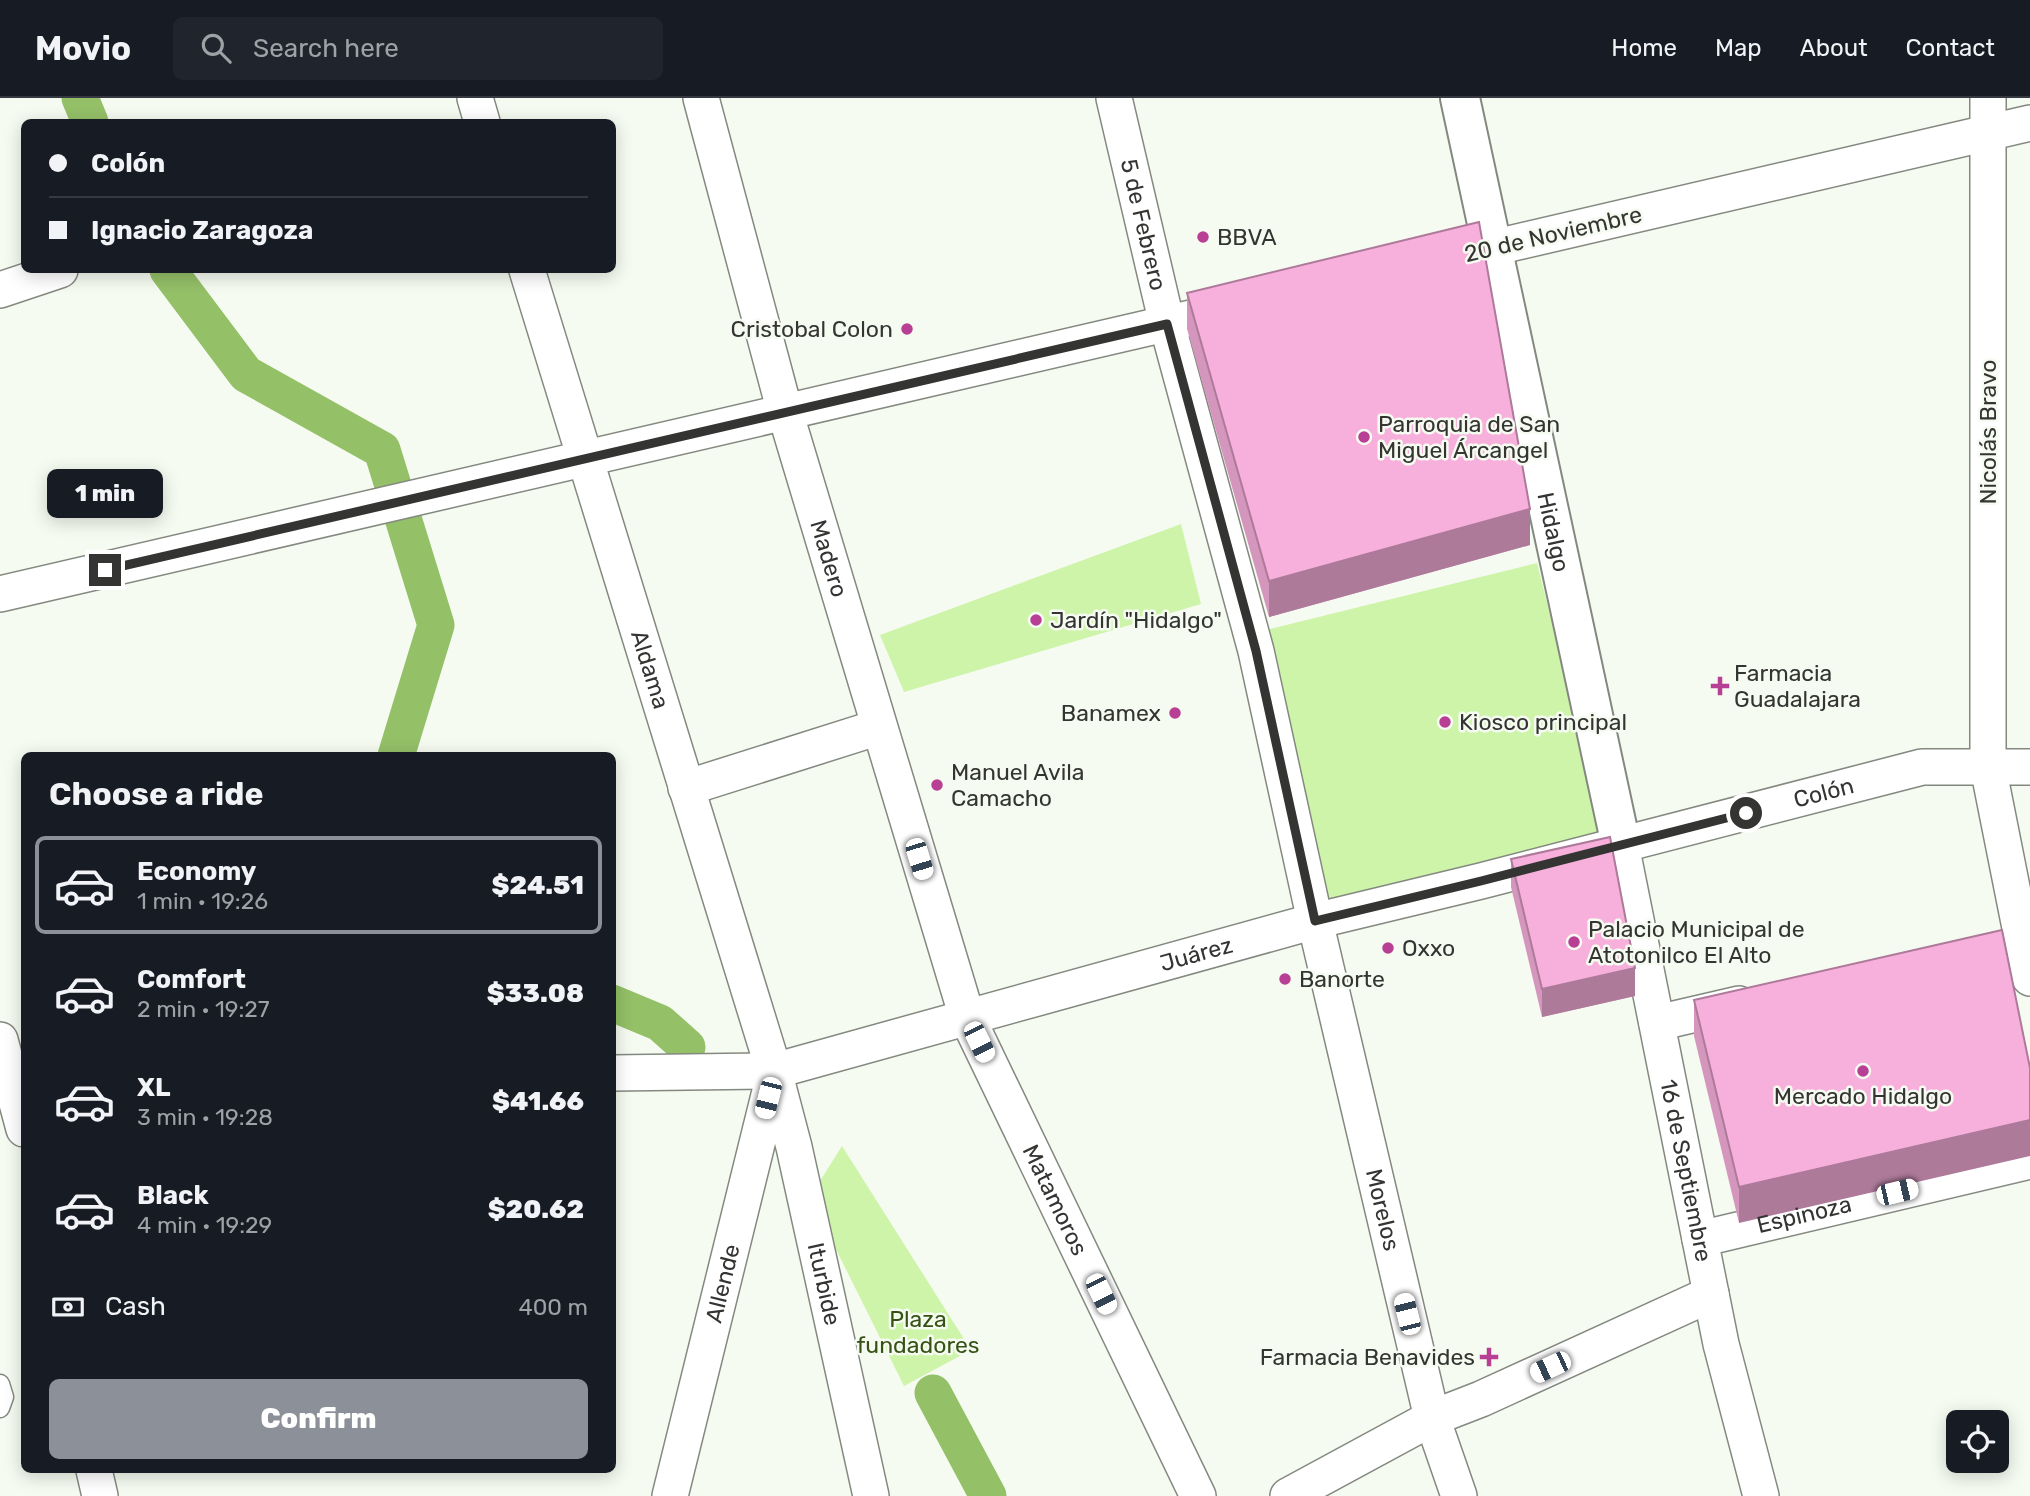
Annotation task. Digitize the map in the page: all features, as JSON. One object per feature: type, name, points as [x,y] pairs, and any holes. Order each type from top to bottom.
[{"type":"street","points":[[475,98],[481,119]]},
{"type":"street","name":"Madero","points":[[701,98],[785,412],[967,1017]]},
{"type":"street","name":"5 de Febrero","points":[[1114,98],[1167,324],[1256,651],[1315,921]]},
{"type":"street","name":"Hidalgo","points":[[1460,98],[1620,845]]},
{"type":"street","name":"Nicolás Bravo","points":[[1988,98],[1988,766],[2030,978]]},
{"type":"street","name":"20 de Noviembre","points":[[1438,261],[2030,123]]},
{"type":"street","points":[[0,290],[52,273]]},
{"type":"street","name":"Aldama","points":[[528,273],[774,1071]]},
{"type":"street","points":[[0,594],[1262,302]]},
{"type":"street","points":[[686,788],[879,727]]},
{"type":"street","name":"Colón","points":[[1620,845],[1922,767],[2030,767]]},
{"type":"street","name":"Juárez","points":[[616,1073],[774,1071],[1315,921],[1620,845]]},
{"type":"street","name":"16 de Septiembre","points":[[1620,845],[1721,1344],[1761,1496]]},
{"type":"street","name":"Morelos","points":[[1315,921],[1432,1418],[1459,1496]]},
{"type":"street","points":[[1986,946],[2022,937]]},
{"type":"street","points":[[1657,1023],[1765,998]]},
{"type":"street","name":"Matamoros","points":[[967,1017],[1198,1496]]},
{"type":"street","points":[[0,1040],[21,1119]]},
{"type":"street","name":"Allende","points":[[670,1496],[774,1071]]},
{"type":"street","name":"Iturbide","points":[[774,1071],[794,1147],[871,1496]]},
{"type":"street","points":[[0,1140],[21,1136]]},
{"type":"street","name":"Espinoza","points":[[1700,1239],[2030,1161]]},
{"type":"street","points":[[1288,1496],[1432,1418],[1711,1294]]},
{"type":"street","points":[[95,1473],[100,1496]]},
{"type":"lane","points":[[0,1384],[4,1397],[0,1408]]},
{"type":"green space","name":"Jardín \"Hidalgo\"","points":[[1181,524],[1201,604],[904,692],[880,635]]},
{"type":"green space","points":[[1537,563],[1604,832],[1321,902],[1254,633]]},
{"type":"green space","name":"Plaza fundadores","points":[[842,1146],[971,1350],[904,1386],[810,1197]]},
{"type":"building","name":"Parroquia de San Miguel Árcangel","points":[[1479,222],[1530,509],[1269,581],[1187,293]]},
{"type":"building","name":"Palacio Municipal de Atotonilco El Alto","points":[[1610,837],[1635,968],[1542,989],[1511,859]]},
{"type":"building","name":"Mercado Hidalgo","points":[[2002,930],[2030,1068],[2030,1120],[1739,1187],[1694,1000]]},
{"type":"waterway","points":[[80,98],[89,119]]},
{"type":"waterway","points":[[170,273],[246,374],[382,450],[436,625],[397,752]]},
{"type":"waterway","points":[[616,1005],[660,1023],[687,1047]]},
{"type":"waterway","points":[[933,1393],[988,1496]]},
{"type":"place","name":"BBVA","points":[[1203,237]]},
{"type":"place","name":"Cristobal Colon","points":[[907,329]]},
{"type":"place","name":"Parroquia de San Miguel Árcangel","points":[[1364,437]]},
{"type":"place","name":"Jardín \"Hidalgo\"","points":[[1036,620]]},
{"type":"place","name":"Farmacia Guadalajara","points":[[1720,686]]},
{"type":"place","name":"Banamex","points":[[1175,713]]},
{"type":"place","name":"Kiosco principal","points":[[1445,722]]},
{"type":"place","name":"Manuel Avila Camacho","points":[[937,785]]},
{"type":"place","name":"Palacio Municipal de Atotonilco El Alto","points":[[1574,942]]},
{"type":"place","name":"Oxxo","points":[[1388,948]]},
{"type":"place","name":"Banorte","points":[[1285,979]]},
{"type":"place","name":"Mercado Hidalgo","points":[[1863,1071]]},
{"type":"place","name":"Farmacia Benavides","points":[[1489,1357]]},
{"type":"route","points":[[105,570],[1167,324],[1256,651],[1315,921],[1746,813]]}]
